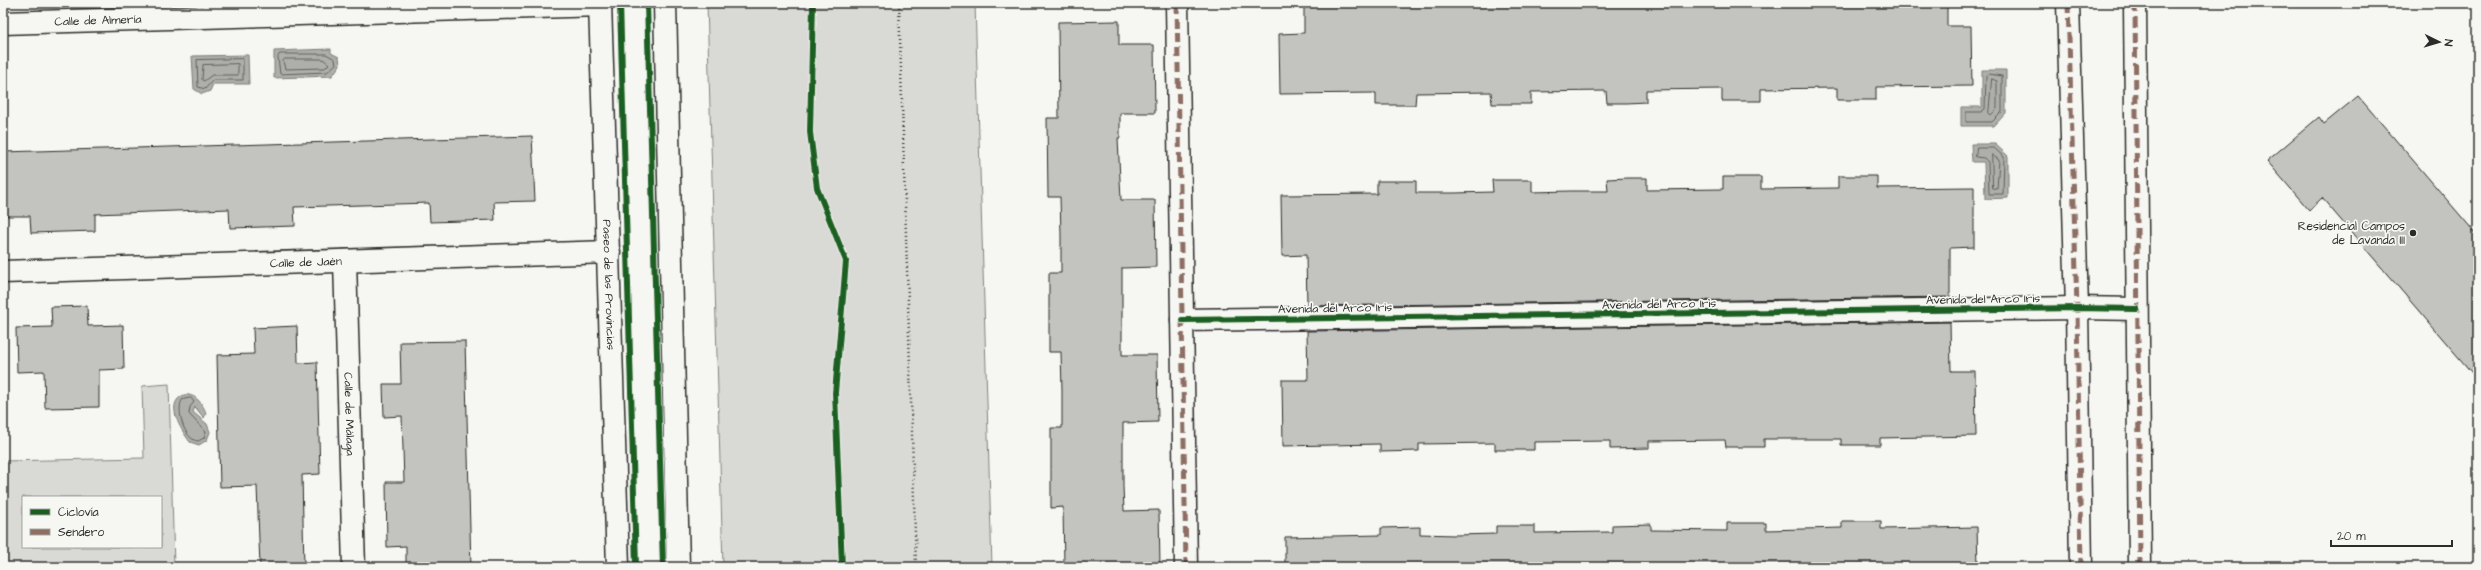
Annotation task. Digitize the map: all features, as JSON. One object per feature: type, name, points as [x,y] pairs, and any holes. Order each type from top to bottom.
[{"type":"street","points":[[664,3],[678,567]]},
{"type":"street","points":[[1177,3],[1186,567]]},
{"type":"street","points":[[2068,3],[2077,308],[2081,567]]},
{"type":"street","points":[[2135,3],[2140,567]]},
{"type":"street","name":"Calle de Almería","points":[[3,23],[601,4]]},
{"type":"street","name":"Paseo de las Provincias","points":[[601,4],[618,567]]},
{"type":"street","name":"Calle de Jaén","points":[[3,272],[609,252]]},
{"type":"street","name":"Calle de Málaga","points":[[345,261],[354,567]]},
{"type":"street","name":"Avenida del Arco Iris","points":[[1182,320],[2077,308],[2137,309]]},
{"type":"path","points":[[899,3],[916,567]]},
{"type":"shaded area","points":[[707,3],[975,3],[992,567],[723,567]]},
{"type":"shaded area","points":[[169,384],[174,567],[3,567],[3,461],[144,458],[142,386]]},
{"type":"water","points":[[331,49],[331,53],[339,57],[340,65],[332,76],[274,78],[274,51]]},
{"type":"water","points":[[248,55],[249,84],[213,84],[210,91],[202,94],[194,89],[192,56]]},
{"type":"water","points":[[1982,70],[2006,70],[2006,113],[1994,126],[1961,126],[1961,107],[1982,107]]},
{"type":"water","points":[[1971,144],[1995,144],[2008,156],[2008,198],[1985,199],[1984,162],[1972,162]]},
{"type":"water","points":[[184,395],[195,397],[203,406],[206,413],[204,418],[195,407],[193,412],[207,424],[210,432],[207,440],[199,445],[190,442],[182,431],[176,417],[175,404],[178,399]]},
{"type":"building","points":[[1304,3],[1947,3],[1947,26],[1971,26],[1972,86],[1876,87],[1876,100],[1837,100],[1837,88],[1761,89],[1761,101],[1722,101],[1722,89],[1646,90],[1646,102],[1626,103],[1607,103],[1606,91],[1531,92],[1531,104],[1492,104],[1491,92],[1416,93],[1415,105],[1376,105],[1376,93],[1280,94],[1279,34],[1304,33]]},
{"type":"building","points":[[1119,21],[1119,45],[1154,45],[1155,113],[1120,113],[1120,138],[1118,138],[1121,200],[1155,200],[1156,267],[1122,268],[1122,355],[1157,355],[1158,422],[1123,423],[1123,486],[1124,511],[1159,510],[1160,567],[1064,567],[1063,507],[1051,508],[1051,428],[1062,428],[1062,390],[1061,352],[1049,352],[1049,273],[1061,273],[1061,235],[1060,197],[1048,197],[1047,118],[1059,118],[1058,22]]},
{"type":"building","name":"Residencial Campos de Lavanda III","points":[[2358,96],[2478,236],[2478,380],[2322,198],[2309,210],[2267,161],[2319,117],[2324,124]]},
{"type":"building","points":[[532,136],[535,201],[494,202],[495,220],[430,222],[429,203],[294,207],[295,226],[230,228],[229,209],[95,214],[95,231],[31,233],[30,216],[3,216],[3,152]]},
{"type":"building","points":[[1838,176],[1877,176],[1877,188],[1974,187],[1974,247],[1950,248],[1950,297],[1307,306],[1306,255],[1282,256],[1281,195],[1377,194],[1377,181],[1416,181],[1416,193],[1454,193],[1493,192],[1492,180],[1532,180],[1532,192],[1608,191],[1607,179],[1627,178],[1647,178],[1647,190],[1723,189],[1723,177],[1761,177],[1761,189],[1838,188]]},
{"type":"building","points":[[87,306],[88,326],[123,325],[124,369],[99,370],[99,407],[45,408],[44,371],[17,372],[16,328],[52,327],[51,307]]},
{"type":"building","points":[[1950,322],[1951,371],[1975,371],[1976,436],[1880,438],[1880,445],[1841,445],[1841,439],[1764,439],[1764,447],[1726,447],[1725,440],[1649,441],[1649,448],[1610,449],[1610,441],[1534,442],[1534,450],[1495,450],[1495,443],[1419,444],[1419,451],[1380,452],[1380,444],[1283,446],[1282,380],[1308,380],[1307,331]]},
{"type":"building","points":[[297,326],[298,363],[317,362],[320,474],[302,475],[304,567],[260,567],[257,486],[220,487],[217,355],[254,354],[253,328]]},
{"type":"building","points":[[465,341],[471,567],[406,567],[406,546],[387,547],[386,482],[404,482],[402,416],[384,417],[383,384],[401,384],[400,342]]},
{"type":"building","points":[[1842,521],[1881,521],[1881,529],[1977,527],[1978,567],[1285,567],[1285,537],[1381,535],[1381,528],[1420,527],[1420,534],[1455,535],[1496,534],[1496,526],[1535,526],[1535,533],[1612,532],[1612,525],[1651,524],[1651,530],[1727,531],[1727,523],[1766,523],[1766,530],[1842,528]]},
{"type":"marked path","points":[[1177,3],[1186,567]]},
{"type":"marked path","points":[[2068,3],[2077,308],[2081,567]]},
{"type":"marked path","points":[[2135,3],[2140,567]]},
{"type":"cycle path","points":[[620,3],[636,567]]},
{"type":"cycle path","points":[[647,3],[663,567]]},
{"type":"cycle path","points":[[813,3],[810,132],[817,188],[846,261],[835,393],[842,567]]},
{"type":"cycle path","points":[[1182,320],[2077,308],[2137,309]]},
{"type":"place","name":"Residencial Campos de Lavanda III","points":[[2413,233]]}]
